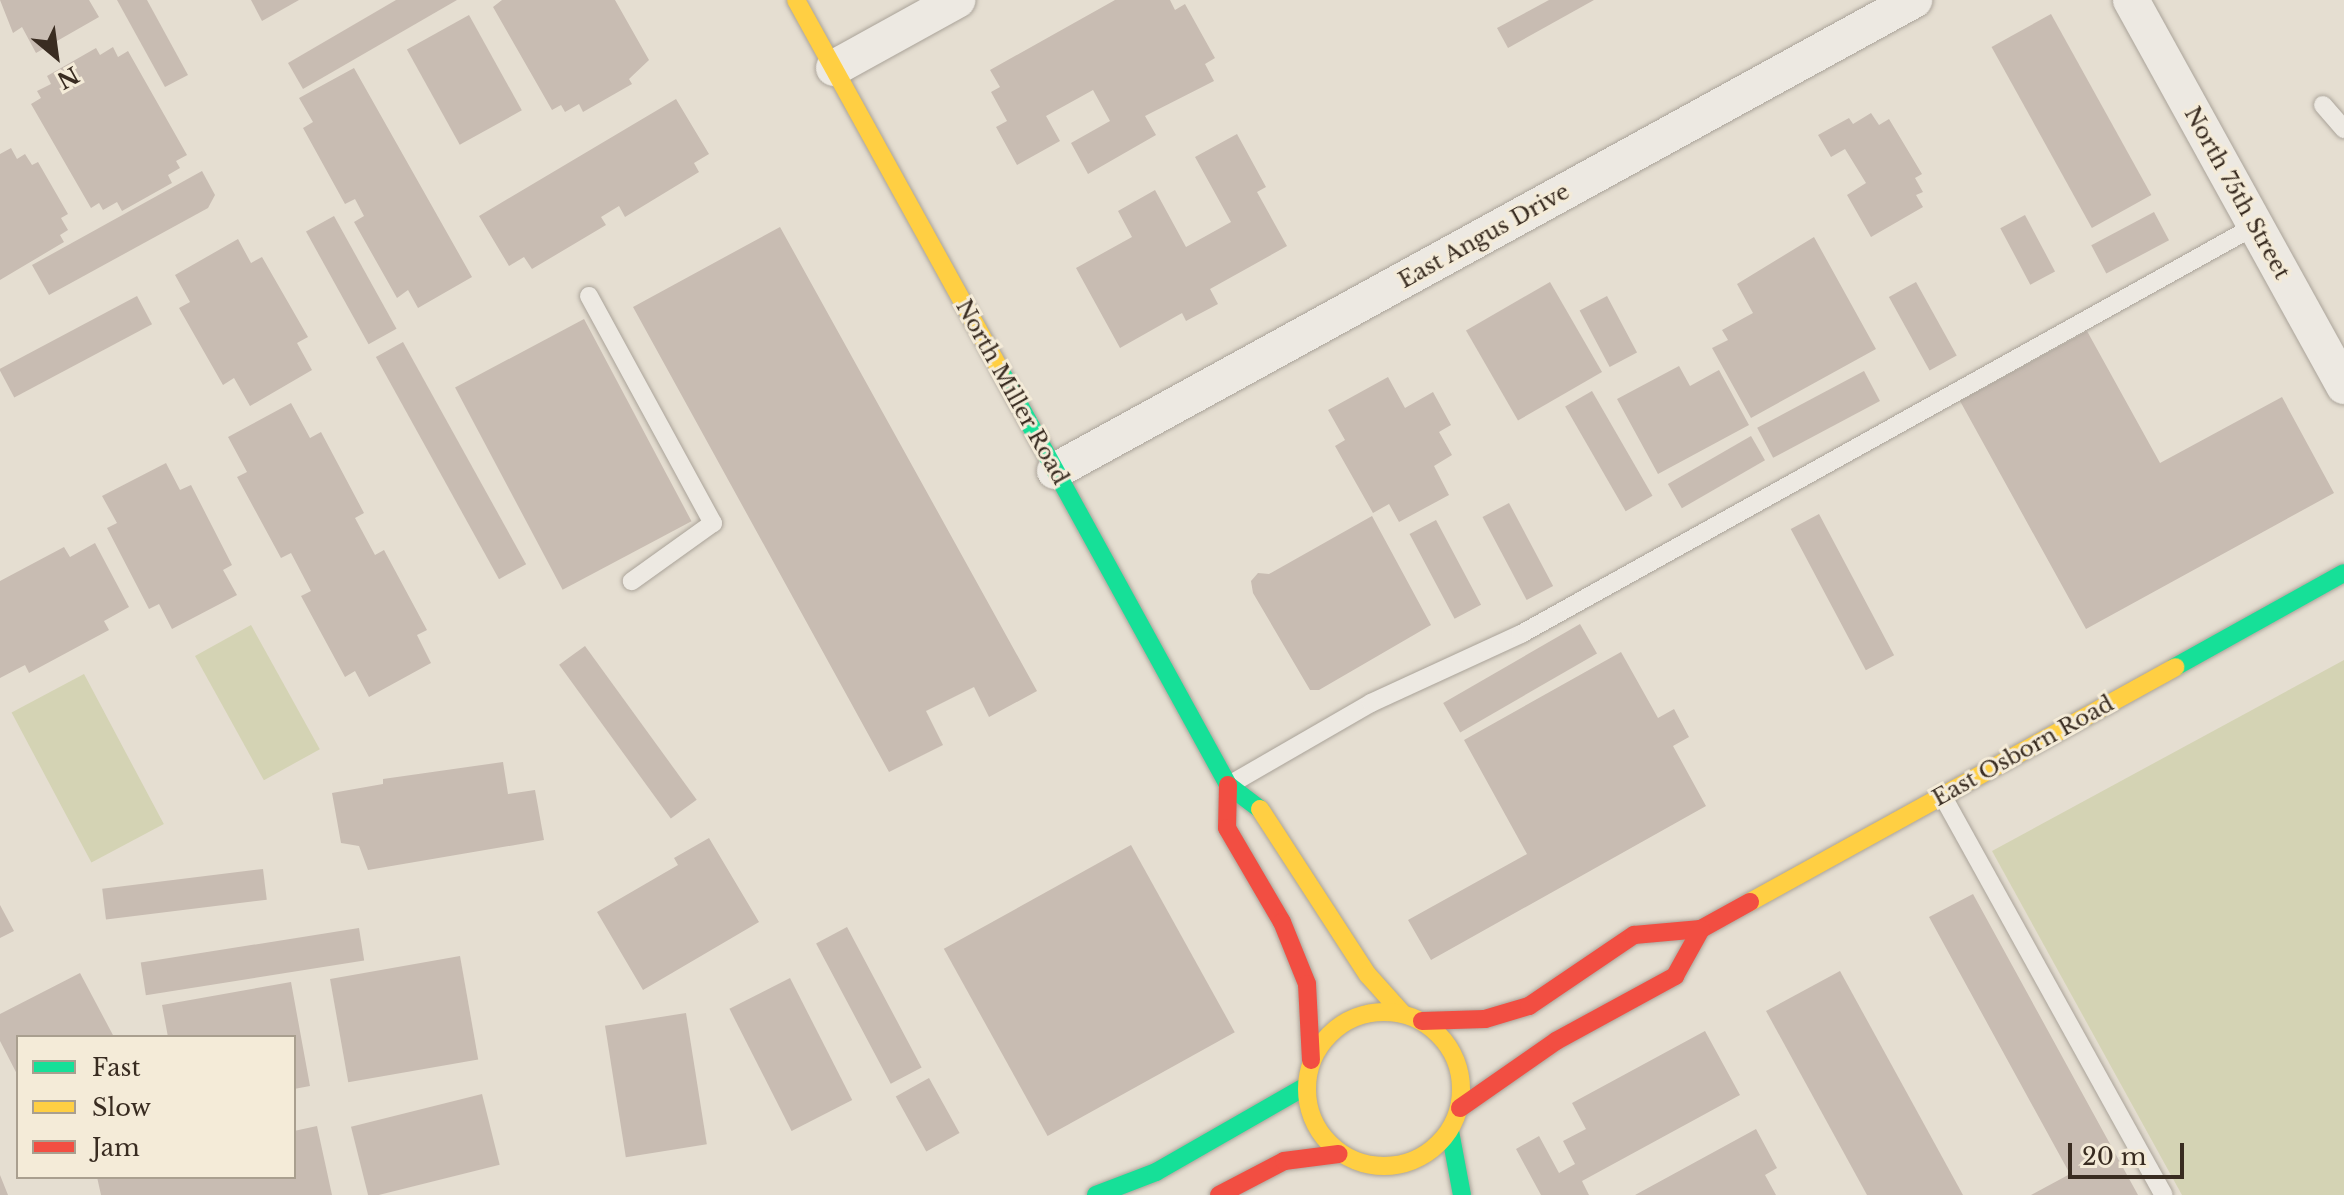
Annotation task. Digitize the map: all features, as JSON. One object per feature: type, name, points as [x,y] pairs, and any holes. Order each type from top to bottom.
[{"type":"main road","name":"North Miller Road","points":[[796,0],[1228,785],[1262,810],[1368,975],[1403,1014]]},
{"type":"main road","name":"East Osborn Road","points":[[1422,1021],[1485,1019],[1529,1006],[1634,935],[1701,929],[2344,573]]},
{"type":"main road","points":[[1228,785],[1227,828],[1282,922],[1307,984],[1311,1060],[1306,1086],[1309,1112],[1320,1135],[1339,1154]]},
{"type":"main road","points":[[1460,1108],[1556,1041],[1675,976],[1701,929]]},
{"type":"main road","points":[[1219,1195],[1284,1161],[1339,1154],[1377,1166],[1412,1162],[1450,1131],[1460,1108],[1456,1059],[1443,1038],[1422,1021],[1403,1014],[1371,1012],[1346,1020],[1325,1037],[1311,1060]]},
{"type":"main road","points":[[1096,1195],[1156,1172],[1306,1086]]},
{"type":"main road","points":[[1450,1131],[1462,1195]]},
{"type":"main road","points":[[1377,1166],[1394,1185]]},
{"type":"street","points":[[834,68],[957,0]]},
{"type":"street","name":"East Angus Drive","points":[[1055,471],[1914,0]]},
{"type":"street","name":"North 75th Street","points":[[2131,0],[2344,386]]},
{"type":"lane","points":[[2323,105],[2344,129]]},
{"type":"lane","points":[[1228,785],[1371,703],[1521,634],[2255,226]]},
{"type":"lane","points":[[589,296],[713,523],[632,581]]},
{"type":"lane","points":[[1942,795],[2164,1195]]},
{"type":"green space","points":[[251,625],[320,749],[264,780],[195,656]]},
{"type":"green space","points":[[2344,660],[2344,1195],[2182,1195],[1992,851]]},
{"type":"green space","points":[[84,674],[164,824],[91,863],[12,712]]},
{"type":"building","points":[[0,0],[89,0],[99,17],[36,53],[22,27],[13,33]]},
{"type":"building","points":[[117,0],[147,0],[188,75],[165,87]]},
{"type":"building","points":[[251,0],[299,0],[262,21]]},
{"type":"building","points":[[396,0],[457,0],[303,89],[288,63]]},
{"type":"building","points":[[502,0],[615,0],[649,60],[629,79],[632,84],[583,112],[579,104],[565,112],[561,105],[552,110],[493,7]]},
{"type":"building","points":[[1115,0],[1170,0],[1175,10],[1185,4],[1215,58],[1205,64],[1214,81],[1145,116],[1156,135],[1088,174],[1071,143],[1110,121],[1093,90],[1046,116],[1060,141],[1017,165],[996,127],[1007,121],[991,92],[1000,87],[990,70]]},
{"type":"building","points":[[1549,0],[1594,0],[1508,48],[1497,28]]},
{"type":"building","points":[[2051,14],[2151,195],[2092,228],[1992,47]]},
{"type":"building","points":[[469,15],[522,110],[460,145],[407,49]]},
{"type":"building","points":[[113,47],[118,57],[128,51],[187,155],[176,161],[180,168],[168,175],[172,183],[122,211],[117,202],[103,210],[99,203],[91,208],[31,104],[41,98],[37,91],[51,84],[47,76],[96,48],[100,55]]},
{"type":"building","points":[[354,68],[472,277],[418,308],[408,290],[397,298],[354,222],[364,216],[355,199],[345,204],[303,128],[313,122],[299,98]]},
{"type":"building","points":[[676,99],[709,154],[694,163],[699,172],[625,217],[619,206],[601,217],[606,225],[532,269],[524,257],[509,266],[479,216]]},
{"type":"building","points":[[1871,113],[1879,125],[1889,119],[1922,174],[1915,178],[1923,192],[1916,195],[1923,207],[1871,237],[1847,195],[1866,183],[1845,149],[1831,157],[1818,135],[1849,118],[1853,124]]},
{"type":"building","points":[[1237,134],[1266,187],[1257,192],[1287,246],[1210,289],[1218,304],[1186,321],[1182,313],[1120,348],[1076,268],[1132,237],[1118,211],[1155,190],[1186,247],[1231,222],[1195,157]]},
{"type":"building","points":[[11,148],[17,159],[25,154],[32,165],[38,162],[68,214],[61,218],[68,230],[60,235],[64,242],[0,280],[0,154]]},
{"type":"building","points":[[202,171],[215,195],[208,208],[49,295],[32,265]]},
{"type":"building","points":[[2154,212],[2169,240],[2106,274],[2091,245]]},
{"type":"building","points":[[2025,215],[2055,272],[2030,285],[2000,228]]},
{"type":"building","points":[[334,216],[397,329],[369,344],[306,232]]},
{"type":"building","points":[[780,227],[1037,691],[989,717],[974,687],[926,711],[943,745],[889,772],[633,307]]},
{"type":"building","points":[[1814,237],[1876,349],[1751,418],[1712,348],[1728,340],[1722,330],[1753,313],[1737,284]]},
{"type":"building","points":[[238,239],[251,263],[262,257],[308,337],[297,343],[312,370],[250,406],[234,378],[223,385],[179,308],[190,302],[175,275]]},
{"type":"building","points":[[1550,282],[1602,372],[1518,421],[1466,330]]},
{"type":"building","points":[[1916,282],[1957,355],[1930,370],[1889,297]]},
{"type":"building","points":[[137,296],[152,324],[14,397],[0,369]]},
{"type":"building","points":[[1607,296],[1637,353],[1610,367],[1580,311]]},
{"type":"building","points":[[584,319],[692,521],[563,590],[455,388]]},
{"type":"building","points":[[2087,331],[2160,463],[2282,397],[2334,493],[2086,629],[1960,401]]},
{"type":"building","points":[[403,342],[526,564],[499,579],[376,357]]},
{"type":"building","points":[[1679,366],[1690,386],[1719,370],[1749,425],[1658,474],[1617,399]]},
{"type":"building","points":[[1864,371],[1880,401],[1773,458],[1757,428]]},
{"type":"building","points":[[1388,377],[1405,408],[1433,392],[1451,425],[1439,432],[1452,455],[1434,466],[1449,495],[1399,522],[1389,504],[1373,513],[1335,446],[1345,440],[1328,410]]},
{"type":"building","points":[[1592,391],[1652,496],[1626,511],[1565,406]]},
{"type":"building","points":[[291,403],[310,438],[321,432],[364,513],[355,518],[375,555],[384,550],[427,630],[417,635],[431,663],[369,697],[355,671],[345,677],[301,596],[311,591],[291,553],[281,558],[237,477],[247,472],[228,437]]},
{"type":"building","points":[[1751,436],[1765,460],[1682,508],[1668,484]]},
{"type":"building","points":[[166,463],[180,490],[191,485],[232,565],[223,570],[237,595],[172,629],[159,604],[149,609],[107,528],[117,523],[102,496]]},
{"type":"building","points":[[1509,503],[1553,586],[1527,600],[1483,517]]},
{"type":"building","points":[[1819,514],[1894,655],[1866,670],[1791,529]]},
{"type":"building","points":[[1372,516],[1431,625],[1319,690],[1310,690],[1253,593],[1251,581],[1258,573],[1269,574]]},
{"type":"building","points":[[1436,520],[1481,605],[1455,619],[1410,534]]},
{"type":"building","points":[[95,543],[129,607],[104,621],[109,630],[29,673],[25,665],[0,678],[0,581],[64,547],[70,557]]},
{"type":"building","points":[[1580,624],[1597,653],[1460,732],[1443,703]]},
{"type":"building","points":[[585,646],[697,800],[671,819],[559,665]]},
{"type":"building","points":[[1621,652],[1658,718],[1674,709],[1689,737],[1673,746],[1706,806],[1431,960],[1408,920],[1527,854],[1464,740]]},
{"type":"building","points":[[503,762],[508,794],[535,790],[544,840],[368,870],[359,846],[341,843],[332,793],[383,784],[383,779]]},
{"type":"building","points":[[709,838],[759,922],[643,990],[597,912],[678,865],[674,858]]},
{"type":"building","points":[[1131,845],[1235,1032],[1048,1136],[944,949]]},
{"type":"building","points":[[263,869],[267,900],[106,920],[102,889]]},
{"type":"building","points":[[1973,894],[2138,1195],[2031,1195],[2070,1174],[1929,917]]},
{"type":"building","points":[[0,905],[14,931],[0,938]]},
{"type":"building","points":[[847,927],[922,1067],[891,1084],[816,943]]},
{"type":"building","points":[[359,928],[364,961],[146,995],[141,963]]},
{"type":"building","points":[[460,956],[478,1059],[348,1082],[330,979]]},
{"type":"building","points":[[1840,971],[1963,1195],[1867,1195],[1766,1011]]},
{"type":"building","points":[[80,973],[113,1035],[16,1035],[16,1072],[0,1041],[0,1014]]},
{"type":"building","points":[[790,978],[852,1100],[792,1131],[729,1009]]},
{"type":"building","points":[[291,982],[310,1086],[296,1089],[296,1035],[168,1035],[162,1005]]},
{"type":"building","points":[[686,1013],[707,1144],[626,1157],[605,1026]]},
{"type":"building","points":[[1705,1031],[1740,1095],[1582,1181],[1589,1195],[1541,1195],[1516,1149],[1539,1136],[1559,1173],[1575,1164],[1563,1141],[1586,1129],[1572,1103]]},
{"type":"building","points":[[929,1078],[960,1133],[926,1152],[896,1096]]},
{"type":"building","points":[[482,1094],[500,1165],[368,1195],[351,1127]]},
{"type":"building","points":[[317,1126],[332,1195],[101,1195],[97,1179],[296,1179],[296,1131]]},
{"type":"building","points":[[1756,1129],[1777,1168],[1765,1175],[1776,1195],[1635,1195]]},
{"type":"building","points":[[0,1175],[8,1195],[0,1195]]},
{"type":"traffic: fast","points":[[1000,370],[1228,785],[1260,809]]},
{"type":"traffic: fast","points":[[2175,667],[2344,573]]},
{"type":"traffic: fast","points":[[1096,1195],[1156,1172],[1306,1086]]},
{"type":"traffic: fast","points":[[1450,1131],[1462,1195]]},
{"type":"traffic: slow","points":[[796,0],[1000,370]]},
{"type":"traffic: slow","points":[[1750,902],[2175,667]]},
{"type":"traffic: slow","points":[[1260,809],[1368,975],[1403,1014]]},
{"type":"traffic: slow","points":[[1384,1012],[1414,1017],[1439,1034],[1456,1059],[1461,1089],[1456,1119],[1439,1144],[1414,1161],[1384,1166],[1354,1161],[1329,1144],[1312,1119],[1307,1089],[1312,1059],[1329,1034],[1354,1017],[1384,1012]]},
{"type":"traffic: jam","points":[[1228,785],[1227,828],[1282,922],[1307,984],[1311,1060]]},
{"type":"traffic: jam","points":[[1422,1021],[1485,1019],[1529,1006],[1634,935],[1701,929],[1750,902]]},
{"type":"traffic: jam","points":[[1460,1108],[1556,1041],[1675,976],[1701,929]]},
{"type":"traffic: jam","points":[[1219,1195],[1284,1161],[1339,1154]]}]
